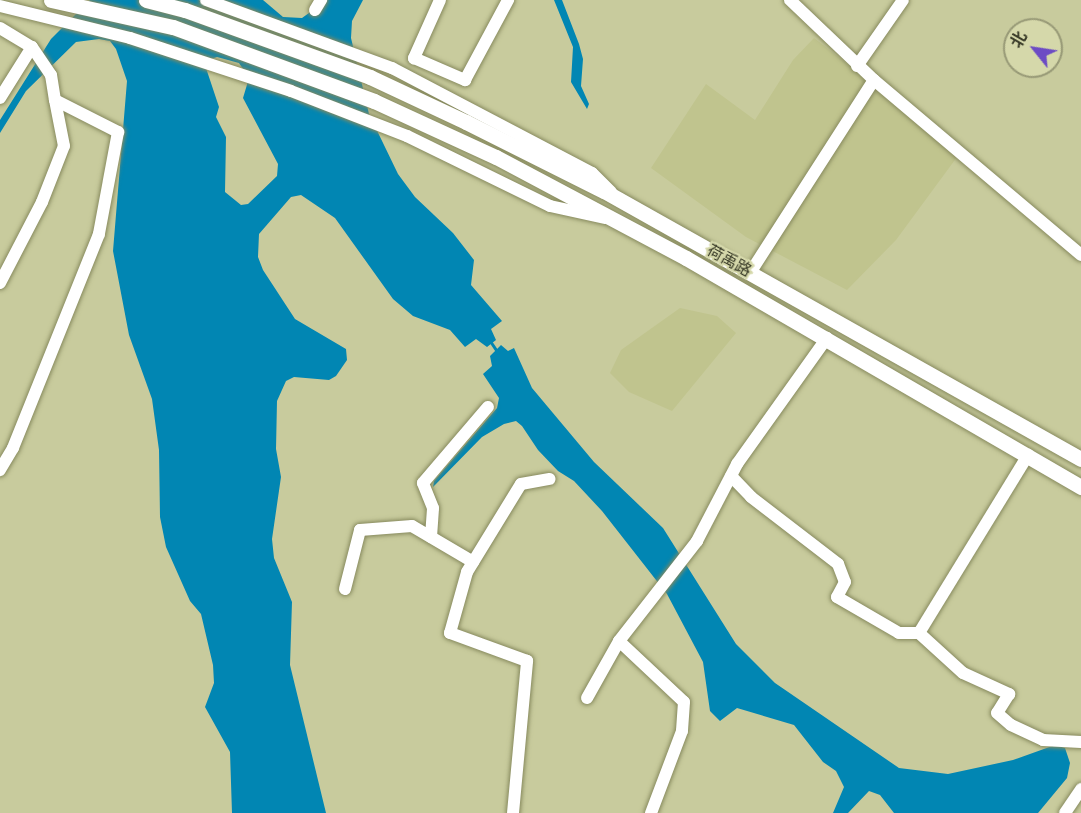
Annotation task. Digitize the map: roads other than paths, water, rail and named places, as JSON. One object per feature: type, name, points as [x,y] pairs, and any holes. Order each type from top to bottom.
[{"type":"main road","name":"荷禹路","points":[[51,0],[173,27],[374,101],[496,157],[614,219],[827,338],[1081,487]]},
{"type":"main road","name":"荷禹路","points":[[146,0],[185,10],[370,77],[616,197],[1081,459]]},
{"type":"street","points":[[206,0],[370,59],[494,119],[592,173],[616,197]]},
{"type":"street","points":[[440,0],[414,58],[465,80],[508,0]]},
{"type":"street","points":[[789,0],[857,66],[1081,255]]},
{"type":"street","points":[[857,66],[903,0]]},
{"type":"street","points":[[0,6],[130,38],[280,87],[407,136],[550,206],[614,219]]},
{"type":"street","points":[[0,28],[32,47],[44,65],[55,100],[63,146],[42,202],[0,283]]},
{"type":"street","points":[[0,98],[32,47]]},
{"type":"street","points":[[750,273],[874,80]]},
{"type":"street","points":[[0,470],[13,448],[99,234],[118,132],[55,100]]},
{"type":"street","points":[[587,698],[619,641],[697,541],[731,476],[827,338]]},
{"type":"street","points":[[431,537],[433,508],[423,483],[488,407]]},
{"type":"street","points":[[919,633],[1028,455]]},
{"type":"street","points":[[731,476],[751,497],[838,564],[845,582],[837,597],[899,633],[919,633],[963,673],[1009,694],[998,713],[1011,725],[1043,740],[1081,742]]},
{"type":"street","points":[[513,813],[526,661],[450,633],[473,562],[521,484],[550,479]]},
{"type":"street","points":[[345,589],[360,530],[412,526],[473,562]]},
{"type":"street","points":[[619,641],[684,702],[682,731],[651,813]]},
{"type":"street","points":[[1065,813],[1081,789]]},
{"type":"water","points":[[90,0],[263,0],[283,17],[302,18],[327,0],[363,0],[352,21],[351,38],[369,114],[398,174],[415,197],[453,233],[474,260],[471,285],[502,321],[491,329],[496,340],[487,347],[476,339],[465,347],[450,330],[413,316],[393,299],[335,218],[301,195],[291,197],[259,234],[258,257],[263,270],[295,319],[346,349],[347,360],[336,376],[329,380],[294,377],[286,381],[277,401],[276,449],[281,477],[272,539],[274,558],[292,602],[290,665],[326,813],[232,813],[230,752],[205,707],[214,683],[213,665],[201,614],[190,601],[166,547],[160,517],[159,450],[152,399],[129,335],[113,251],[127,81],[116,49],[110,41],[99,39],[76,42],[26,91],[0,133],[0,120],[51,39]],"holes":[[[217,57],[239,63],[249,78],[243,98],[278,164],[277,176],[248,204],[241,205],[225,192],[226,137],[216,117],[219,107],[206,68],[208,60]]]},
{"type":"water","points":[[554,0],[562,0],[579,44],[583,59],[581,86],[589,104],[587,109],[571,82],[573,47]]},
{"type":"water","points":[[501,345],[508,351],[514,348],[532,388],[594,462],[663,528],[736,644],[775,683],[899,768],[948,774],[1013,760],[1055,745],[1065,748],[1070,763],[1067,778],[1038,813],[894,813],[880,795],[869,791],[848,813],[833,813],[844,787],[836,771],[823,762],[794,725],[737,708],[720,721],[710,711],[703,662],[667,594],[602,511],[574,481],[558,471],[538,450],[516,421],[504,424],[482,437],[433,487],[434,481],[497,408],[499,398],[483,374],[492,366],[490,356]]},
{"type":"waterway","points":[[490,341],[498,353]]}]
